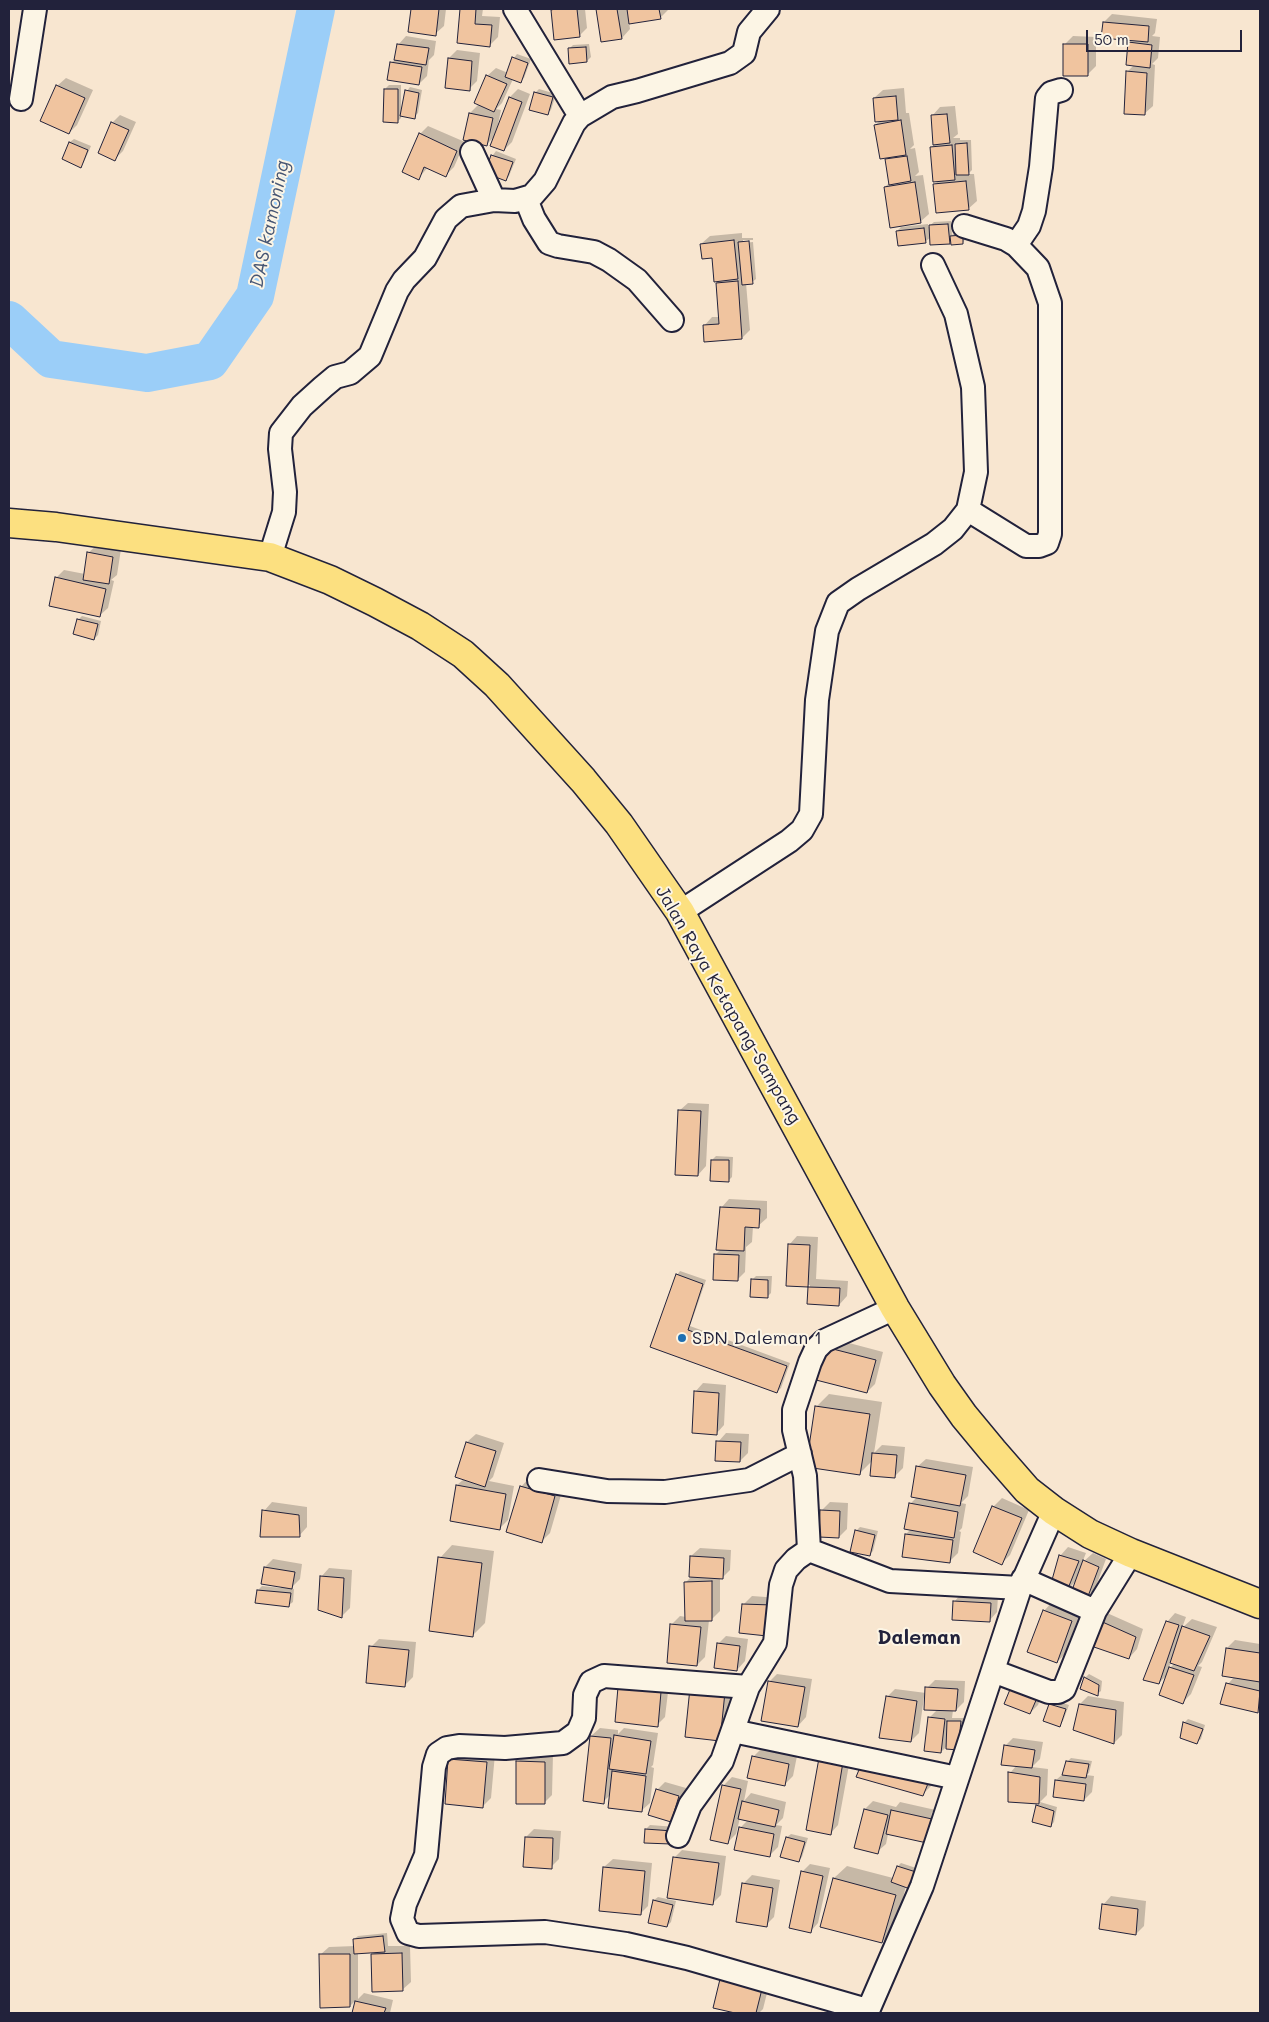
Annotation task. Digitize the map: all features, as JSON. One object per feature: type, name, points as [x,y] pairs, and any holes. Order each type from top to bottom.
[{"type":"main road","name":"Jalan Raya Ketapang-Sampang","points":[[9,523],[56,527],[270,557],[330,580],[375,602],[420,626],[464,654],[497,685],[583,780],[619,824],[680,912],[895,1308],[942,1385],[964,1416],[1027,1490],[1054,1511],[1090,1534],[1131,1553],[1260,1604]]},
{"type":"street","points":[[21,99],[35,9]]},
{"type":"street","points":[[515,9],[580,116]]},
{"type":"street","points":[[270,557],[284,512],[285,492],[280,449],[281,433],[302,406],[322,387],[334,377],[350,373],[370,356],[397,291],[404,280],[425,258],[446,219],[461,206],[494,200],[515,201],[532,196],[544,181],[574,123],[580,116],[612,97],[730,64],[744,52],[749,32],[768,9]]},
{"type":"street","points":[[1016,245],[1029,226],[1034,211],[1041,167],[1047,98],[1051,93],[1060,90]]},
{"type":"street","points":[[472,152],[494,200]]},
{"type":"street","points":[[526,199],[534,219],[549,243],[594,252],[609,260],[637,280],[672,320]]},
{"type":"street","points":[[964,226],[1006,239],[1016,245],[1038,268],[1050,304],[1050,534],[1047,542],[1038,546],[1026,546],[968,510]]},
{"type":"street","points":[[680,912],[789,841],[802,830],[811,814],[817,700],[828,631],[838,603],[934,544],[953,530],[968,510],[976,472],[973,387],[956,314],[933,265]]},
{"type":"street","points":[[809,1550],[805,1476],[794,1430],[794,1410],[816,1349],[824,1341],[895,1308]]},
{"type":"street","points":[[539,1480],[607,1491],[665,1492],[749,1480],[800,1454]]},
{"type":"street","points":[[748,1687],[604,1676],[591,1682],[585,1695],[584,1718],[578,1732],[563,1743],[505,1748],[459,1746],[447,1748],[438,1754],[434,1767],[426,1855],[406,1904],[402,1919],[408,1933],[419,1936],[545,1932],[626,1944],[687,1958],[867,2012],[922,1886],[1022,1583],[1054,1511]]},
{"type":"street","points":[[809,1550],[890,1581],[1022,1583],[1095,1611]]},
{"type":"street","points":[[678,1836],[690,1805],[722,1761],[748,1687],[775,1643],[781,1585],[786,1570],[796,1559],[809,1550]]},
{"type":"street","points":[[992,1671],[1049,1692],[1058,1692],[1064,1689],[1095,1611],[1131,1553]]},
{"type":"street","points":[[733,1731],[957,1778]]},
{"type":"building","points":[[411,9],[439,9],[436,36],[408,32]]},
{"type":"building","points":[[460,9],[476,9],[475,24],[492,25],[490,47],[457,43]]},
{"type":"building","points":[[577,9],[580,37],[554,40],[551,10]]},
{"type":"building","points":[[596,9],[617,9],[622,39],[601,42]]},
{"type":"building","points":[[627,9],[659,9],[661,19],[629,24]]},
{"type":"building","points":[[1103,22],[1149,26],[1148,42],[1101,38]]},
{"type":"building","points":[[1128,42],[1152,45],[1150,68],[1126,65]]},
{"type":"building","points":[[397,44],[429,48],[426,65],[394,60]]},
{"type":"building","points":[[1063,44],[1088,44],[1088,76],[1063,76]]},
{"type":"building","points":[[586,47],[587,62],[569,64],[568,48]]},
{"type":"building","points":[[512,57],[528,63],[521,83],[505,77]]},
{"type":"building","points":[[448,58],[472,61],[470,91],[445,88]]},
{"type":"building","points":[[390,62],[422,67],[419,85],[387,80]]},
{"type":"building","points":[[1126,71],[1147,73],[1145,115],[1124,114]]},
{"type":"building","points":[[486,75],[507,84],[494,112],[474,103]]},
{"type":"building","points":[[56,85],[85,98],[69,134],[40,121]]},
{"type":"building","points":[[384,89],[398,89],[398,123],[383,122]]},
{"type":"building","points":[[405,90],[419,93],[415,119],[400,116]]},
{"type":"building","points":[[534,92],[553,97],[548,115],[529,110]]},
{"type":"building","points":[[896,96],[898,120],[875,122],[873,98]]},
{"type":"building","points":[[509,97],[522,102],[504,151],[490,146]]},
{"type":"building","points":[[469,113],[493,118],[487,146],[463,140]]},
{"type":"building","points":[[947,114],[950,143],[933,145],[931,115]]},
{"type":"building","points":[[901,120],[906,155],[880,159],[874,125]]},
{"type":"building","points":[[111,122],[129,130],[115,161],[98,153]]},
{"type":"building","points":[[419,133],[457,151],[446,177],[424,167],[419,180],[402,172]]},
{"type":"building","points":[[69,142],[88,150],[81,168],[62,159]]},
{"type":"building","points":[[967,143],[969,175],[956,175],[955,144]]},
{"type":"building","points":[[952,145],[955,180],[933,182],[930,147]]},
{"type":"building","points":[[491,155],[513,162],[506,181],[485,173]]},
{"type":"building","points":[[907,156],[911,181],[889,185],[885,159]]},
{"type":"building","points":[[966,181],[969,210],[936,213],[933,184]]},
{"type":"building","points":[[915,182],[921,223],[890,228],[884,187]]},
{"type":"building","points":[[948,224],[950,244],[930,245],[929,225]]},
{"type":"building","points":[[924,228],[926,243],[898,246],[896,231]]},
{"type":"building","points":[[963,235],[963,244],[951,245],[950,236]]},
{"type":"building","points":[[734,240],[738,279],[714,282],[712,258],[702,259],[700,244]]},
{"type":"building","points":[[749,241],[753,284],[742,285],[738,242]]},
{"type":"building","points":[[738,281],[742,339],[704,342],[703,325],[719,324],[716,283]]},
{"type":"building","points":[[87,552],[113,557],[109,584],[83,580]]},
{"type":"building","points":[[55,577],[106,589],[100,617],[49,606]]},
{"type":"building","points":[[77,619],[98,624],[94,640],[73,634]]},
{"type":"building","points":[[678,1110],[701,1111],[698,1176],[675,1175]]},
{"type":"building","points":[[711,1160],[729,1160],[729,1182],[710,1181]]},
{"type":"building","points":[[720,1207],[760,1209],[759,1228],[745,1227],[744,1251],[716,1250]]},
{"type":"building","points":[[788,1244],[810,1245],[808,1287],[786,1286]]},
{"type":"building","points":[[714,1254],[739,1255],[738,1281],[713,1280]]},
{"type":"building","name":"SDN Daleman 1","points":[[676,1274],[703,1284],[688,1330],[787,1366],[777,1393],[650,1347]]},
{"type":"building","points":[[751,1279],[768,1280],[768,1298],[750,1297]]},
{"type":"building","points":[[808,1287],[840,1288],[839,1306],[807,1304]]},
{"type":"building","points":[[825,1347],[876,1360],[867,1393],[816,1380]]},
{"type":"building","points":[[694,1391],[719,1393],[717,1435],[692,1433]]},
{"type":"building","points":[[815,1406],[870,1414],[860,1475],[806,1467]]},
{"type":"building","points":[[716,1441],[741,1442],[740,1462],[715,1461]]},
{"type":"building","points":[[466,1442],[496,1451],[485,1487],[455,1477]]},
{"type":"building","points":[[872,1453],[897,1455],[895,1478],[870,1476]]},
{"type":"building","points":[[916,1466],[966,1475],[960,1506],[911,1497]]},
{"type":"building","points":[[456,1485],[506,1494],[500,1530],[450,1521]]},
{"type":"building","points":[[520,1486],[555,1496],[542,1543],[506,1532]]},
{"type":"building","points":[[909,1503],[958,1512],[954,1538],[904,1529]]},
{"type":"building","points":[[992,1506],[1022,1518],[1002,1565],[973,1552]]},
{"type":"building","points":[[262,1510],[299,1515],[300,1537],[260,1537]]},
{"type":"building","points":[[820,1510],[840,1511],[839,1538],[819,1537]]},
{"type":"building","points":[[855,1530],[875,1535],[870,1556],[850,1552]]},
{"type":"building","points":[[905,1534],[953,1540],[950,1563],[902,1557]]},
{"type":"building","points":[[1059,1555],[1079,1561],[1067,1591],[1050,1587]]},
{"type":"building","points":[[690,1556],[724,1558],[723,1579],[689,1577]]},
{"type":"building","points":[[438,1557],[482,1563],[473,1637],[429,1631]]},
{"type":"building","points":[[1083,1560],[1099,1567],[1087,1599],[1071,1593]]},
{"type":"building","points":[[264,1567],[295,1572],[292,1589],[261,1584]]},
{"type":"building","points":[[320,1576],[344,1578],[342,1618],[318,1610]]},
{"type":"building","points":[[712,1581],[712,1621],[685,1621],[684,1582]]},
{"type":"building","points":[[257,1590],[291,1593],[289,1607],[255,1603]]},
{"type":"building","points":[[953,1601],[991,1603],[990,1622],[952,1620]]},
{"type":"building","points":[[742,1604],[772,1605],[767,1636],[739,1633]]},
{"type":"building","points":[[1043,1610],[1072,1621],[1057,1663],[1027,1652]]},
{"type":"building","points":[[1098,1620],[1136,1637],[1129,1659],[1091,1646]]},
{"type":"building","points":[[1166,1621],[1179,1625],[1159,1684],[1143,1680]]},
{"type":"building","points":[[670,1624],[701,1627],[697,1666],[667,1663]]},
{"type":"building","points":[[1182,1626],[1210,1636],[1194,1671],[1170,1663]]},
{"type":"building","points":[[717,1643],[740,1646],[737,1671],[714,1668]]},
{"type":"building","points":[[369,1646],[409,1650],[405,1687],[366,1683]]},
{"type":"building","points":[[1226,1648],[1260,1653],[1260,1682],[1222,1676]]},
{"type":"building","points":[[1169,1667],[1194,1675],[1183,1704],[1159,1695]]},
{"type":"building","points":[[1084,1677],[1099,1685],[1098,1696],[1080,1689]]},
{"type":"building","points":[[768,1681],[805,1687],[798,1727],[761,1721]]},
{"type":"building","points":[[1226,1683],[1260,1691],[1258,1713],[1220,1704]]},
{"type":"building","points":[[618,1687],[661,1692],[658,1727],[615,1722]]},
{"type":"building","points":[[925,1687],[958,1689],[956,1711],[924,1710]]},
{"type":"building","points":[[1011,1687],[1037,1698],[1030,1714],[1004,1704]]},
{"type":"building","points":[[690,1688],[725,1692],[720,1741],[685,1737]]},
{"type":"building","points":[[886,1696],[917,1701],[911,1742],[879,1738]]},
{"type":"building","points":[[1049,1704],[1066,1709],[1060,1727],[1043,1721]]},
{"type":"building","points":[[1079,1704],[1116,1710],[1114,1744],[1073,1730]]},
{"type":"building","points":[[928,1717],[945,1719],[941,1753],[924,1751]]},
{"type":"building","points":[[947,1721],[961,1721],[958,1750],[946,1749]]},
{"type":"building","points":[[1183,1722],[1203,1729],[1197,1744],[1180,1738]]},
{"type":"building","points":[[614,1735],[651,1741],[646,1774],[609,1769]]},
{"type":"building","points":[[590,1736],[611,1738],[604,1804],[583,1801]]},
{"type":"building","points":[[1004,1745],[1035,1750],[1032,1768],[1001,1765]]},
{"type":"building","points":[[752,1756],[789,1764],[785,1786],[747,1778]]},
{"type":"building","points":[[819,1758],[843,1762],[831,1835],[806,1830]]},
{"type":"building","points":[[448,1759],[487,1762],[483,1808],[445,1804]]},
{"type":"building","points":[[516,1761],[545,1762],[545,1804],[516,1804]]},
{"type":"building","points":[[1066,1761],[1089,1764],[1086,1778],[1062,1775]]},
{"type":"building","points":[[861,1765],[929,1781],[923,1796],[856,1777]]},
{"type":"building","points":[[612,1771],[646,1776],[642,1812],[608,1808]]},
{"type":"building","points":[[1008,1772],[1040,1777],[1039,1804],[1008,1802]]},
{"type":"building","points":[[1055,1780],[1086,1784],[1084,1801],[1053,1797]]},
{"type":"building","points":[[722,1785],[741,1789],[728,1844],[710,1840]]},
{"type":"building","points":[[656,1789],[679,1796],[671,1822],[648,1815]]},
{"type":"building","points":[[742,1801],[779,1810],[775,1827],[738,1819]]},
{"type":"building","points":[[1036,1805],[1054,1811],[1051,1827],[1032,1822]]},
{"type":"building","points":[[864,1809],[888,1815],[878,1854],[854,1848]]},
{"type":"building","points":[[891,1810],[932,1819],[927,1843],[886,1834]]},
{"type":"building","points":[[739,1827],[774,1834],[770,1857],[734,1850]]},
{"type":"building","points":[[645,1829],[673,1831],[671,1844],[644,1843]]},
{"type":"building","points":[[525,1837],[553,1838],[552,1869],[523,1867]]},
{"type":"building","points":[[786,1837],[805,1842],[799,1862],[780,1857]]},
{"type":"building","points":[[673,1857],[719,1863],[713,1905],[667,1898]]},
{"type":"building","points":[[897,1866],[916,1872],[910,1889],[891,1882]]},
{"type":"building","points":[[603,1867],[645,1871],[641,1915],[599,1911]]},
{"type":"building","points":[[801,1871],[823,1876],[811,1933],[789,1928]]},
{"type":"building","points":[[833,1878],[896,1895],[882,1943],[820,1927]]},
{"type":"building","points":[[742,1883],[773,1888],[767,1927],[736,1922]]},
{"type":"building","points":[[653,1900],[673,1905],[667,1927],[648,1923]]},
{"type":"building","points":[[1102,1904],[1138,1909],[1136,1935],[1099,1929]]},
{"type":"building","points":[[383,1936],[385,1952],[354,1954],[353,1939]]},
{"type":"building","points":[[402,1953],[403,1991],[372,1992],[371,1954]]},
{"type":"building","points":[[319,1954],[350,1954],[350,2007],[320,2008]]},
{"type":"building","points":[[721,1975],[763,1985],[756,2013],[735,2013],[713,2008]]},
{"type":"building","points":[[355,2001],[386,2008],[384,2013],[352,2013]]},
{"type":"waterway","name":"DAS kamoning","points":[[9,320],[51,359],[147,373],[210,361],[255,296],[316,9]]},
{"type":"place","name":"SDN Daleman 1","points":[[682,1338]]},
{"type":"district","name":"Daleman","points":[[919,1638]]}]
